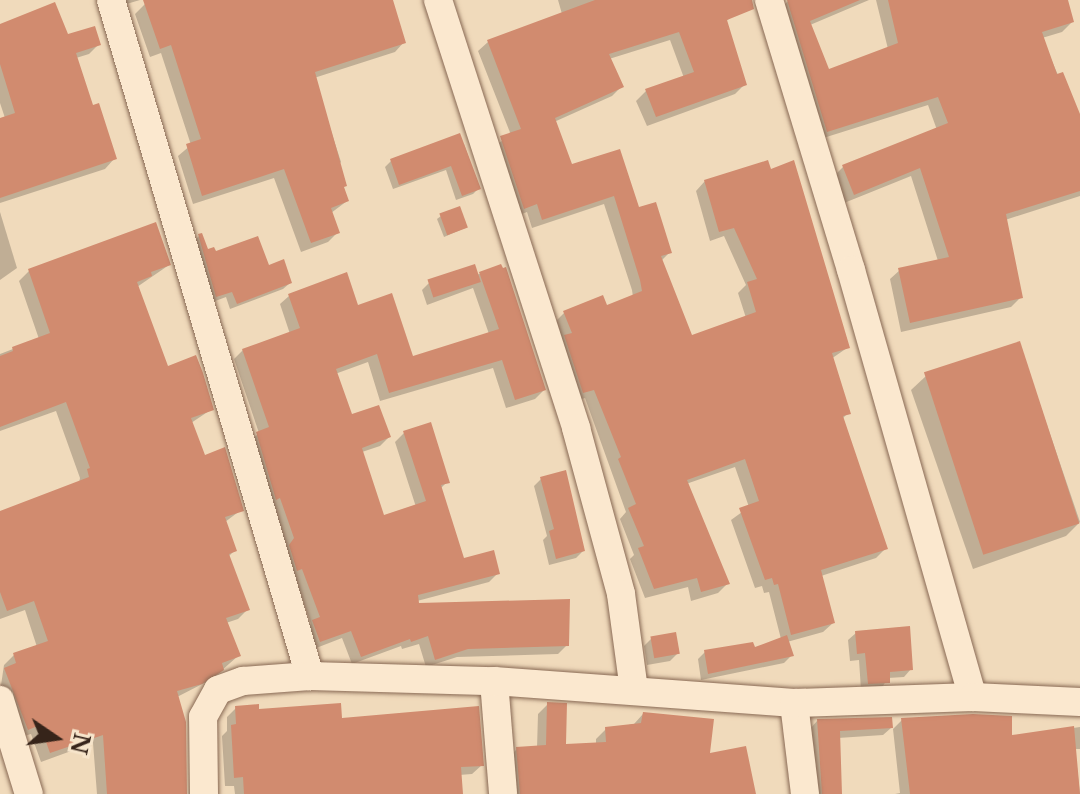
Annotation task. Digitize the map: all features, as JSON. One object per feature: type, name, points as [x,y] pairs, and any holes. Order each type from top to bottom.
[{"type":"street","points":[[111,0],[310,676]]},
{"type":"street","points":[[438,0],[576,428],[621,594],[634,690]]},
{"type":"street","points":[[769,0],[851,270],[973,697]]},
{"type":"street","points":[[204,794],[203,717],[218,690],[243,681],[310,676],[494,681],[794,703],[973,697],[1080,702]]},
{"type":"street","points":[[494,681],[503,794]]},
{"type":"street","points":[[0,700],[29,794]]},
{"type":"street","points":[[794,703],[805,794]]},
{"type":"building","points":[[143,0],[393,0],[406,43],[315,72],[347,186],[344,187],[349,201],[331,208],[340,233],[311,243],[284,169],[202,196],[186,144],[201,139],[171,45],[160,49]]},
{"type":"building","points":[[595,0],[752,0],[754,9],[727,20],[747,85],[656,117],[645,89],[694,72],[679,32],[609,54],[624,87],[555,118],[572,164],[620,149],[639,207],[656,202],[672,253],[661,256],[692,335],[756,312],[747,282],[757,279],[734,228],[719,232],[704,180],[768,160],[771,169],[794,160],[850,348],[832,353],[851,414],[843,416],[888,549],[821,570],[835,623],[791,635],[778,584],[774,585],[772,578],[765,580],[739,508],[759,501],[745,459],[687,480],[730,584],[701,592],[697,578],[654,589],[638,548],[644,546],[628,508],[636,504],[594,390],[583,393],[564,335],[572,333],[563,311],[603,295],[607,305],[642,291],[640,280],[614,196],[542,220],[537,204],[524,209],[500,136],[521,129],[487,40]]},
{"type":"building","points":[[787,0],[860,0],[810,21],[829,69],[898,43],[888,0],[1068,0],[1074,22],[1042,32],[1057,74],[1063,72],[1080,114],[1080,191],[1006,214],[1023,298],[910,323],[898,268],[949,257],[920,168],[854,195],[842,165],[948,123],[938,97],[827,132]]},
{"type":"building","points":[[55,2],[68,34],[95,26],[101,45],[76,53],[93,105],[99,103],[117,159],[0,198],[0,118],[15,113],[0,64],[0,24]]},
{"type":"building","points":[[460,133],[481,189],[462,196],[451,166],[399,185],[390,159]]},
{"type":"building","points":[[460,206],[468,228],[447,235],[439,214]]},
{"type":"building","points":[[156,222],[171,265],[151,272],[152,276],[137,282],[168,366],[196,355],[203,373],[214,410],[191,418],[205,455],[225,447],[244,511],[225,517],[237,551],[229,554],[250,610],[226,618],[241,656],[222,663],[224,670],[202,684],[177,691],[186,722],[187,794],[107,794],[103,735],[50,753],[40,725],[28,730],[4,668],[16,663],[13,653],[48,641],[34,601],[7,611],[0,592],[0,511],[89,477],[87,469],[90,468],[66,402],[0,427],[0,356],[13,351],[12,347],[50,333],[28,269]]},
{"type":"building","points":[[202,233],[208,249],[214,247],[216,251],[258,236],[269,265],[284,259],[292,283],[237,304],[232,292],[216,297],[198,234]]},
{"type":"building","points":[[475,264],[481,282],[433,298],[427,279]]},
{"type":"building","points":[[501,264],[503,268],[506,267],[546,390],[515,400],[502,360],[389,393],[377,354],[336,369],[352,414],[379,405],[391,437],[362,448],[384,515],[426,501],[403,431],[431,422],[450,483],[441,485],[464,558],[494,550],[500,574],[418,595],[419,603],[570,599],[569,646],[468,649],[435,660],[428,636],[411,642],[410,639],[361,657],[351,631],[320,642],[312,620],[320,617],[302,569],[297,571],[289,545],[294,538],[280,498],[276,500],[256,432],[269,427],[242,349],[300,328],[288,294],[347,272],[358,305],[392,293],[413,356],[499,329],[479,272]]},
{"type":"building","points":[[1020,341],[1079,524],[983,555],[924,372]]},
{"type":"building","points":[[566,470],[585,551],[556,559],[549,531],[554,529],[540,477]]},
{"type":"building","points":[[910,626],[913,670],[890,672],[890,683],[868,684],[865,653],[857,654],[855,631]]},
{"type":"building","points":[[676,632],[680,654],[654,658],[650,637]]},
{"type":"building","points":[[787,635],[794,656],[708,674],[704,650],[753,642],[755,647]]},
{"type":"building","points":[[547,702],[567,703],[566,744],[606,742],[605,727],[641,723],[643,712],[714,719],[710,753],[746,746],[756,794],[520,794],[516,747],[546,745]]},
{"type":"building","points":[[341,703],[342,718],[479,706],[484,766],[461,767],[463,794],[244,794],[243,777],[234,778],[231,725],[236,724],[235,706],[259,704],[259,709]]},
{"type":"building","points":[[973,714],[1012,716],[1012,735],[1074,726],[1080,794],[910,794],[901,718]]},
{"type":"building","points":[[892,717],[893,728],[840,731],[842,794],[822,794],[817,719]]}]
